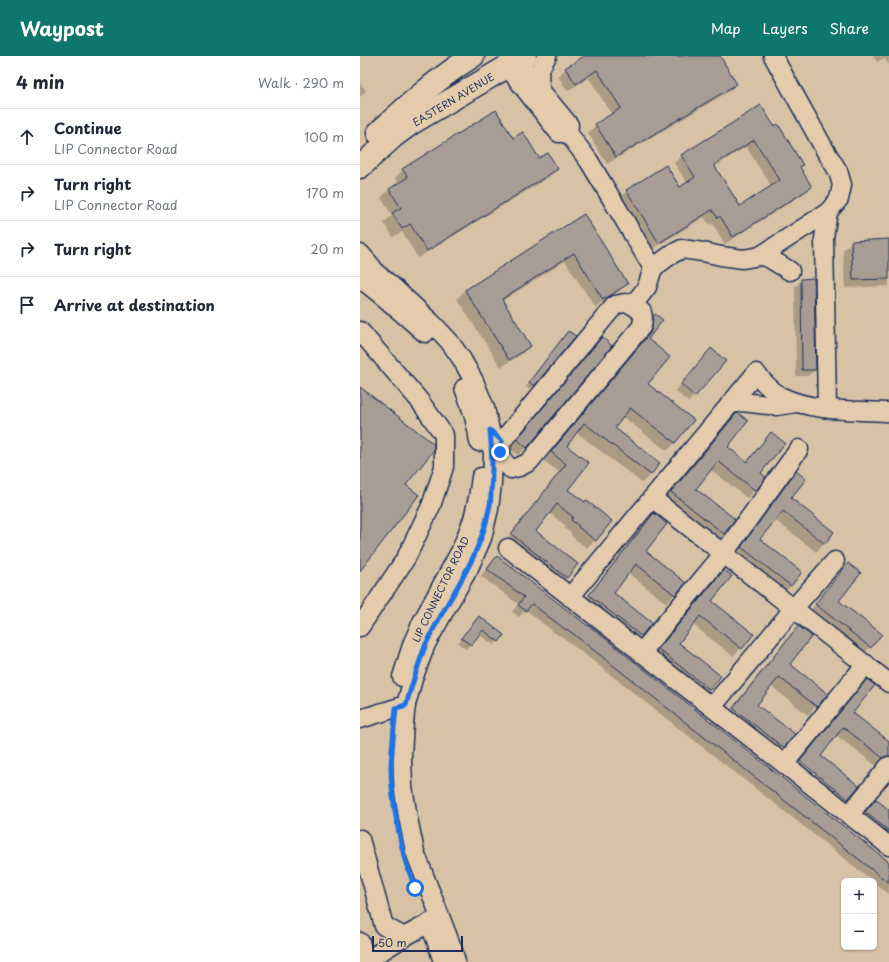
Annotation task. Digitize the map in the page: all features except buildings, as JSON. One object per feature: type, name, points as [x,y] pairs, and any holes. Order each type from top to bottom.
[{"type":"main road","points":[[429,88],[439,70],[444,56]]},
{"type":"main road","name":"EASTERN AVENUE","points":[[360,149],[429,88],[473,56]]},
{"type":"main road","name":"EASTERN AVENUE","points":[[360,167],[412,123],[513,59]]},
{"type":"main road","name":"EASTERN AVENUE","points":[[360,182],[383,146]]},
{"type":"street","points":[[541,91],[538,76],[547,56]]},
{"type":"street","points":[[633,305],[647,287],[653,268],[672,254],[682,250],[743,259],[760,256],[828,212],[839,199],[842,185],[838,171],[773,56]]},
{"type":"street","points":[[513,59],[569,125],[568,133],[589,161],[653,268]]},
{"type":"street","points":[[513,59],[559,133],[568,133]]},
{"type":"street","points":[[827,408],[824,238],[828,212]]},
{"type":"street","points":[[760,256],[768,258],[790,271]]},
{"type":"street","name":"LIP CONNECTOR ROAD","points":[[363,266],[392,286],[449,341],[474,381],[496,435],[493,455],[490,509],[482,538],[468,568],[426,644],[414,679],[401,707]]},
{"type":"street","name":"LIP CONNECTOR ROAD","points":[[363,266],[438,346],[454,368],[472,408],[478,431],[481,472],[478,498],[473,519],[461,550],[423,620],[413,642],[402,674],[397,698],[401,707],[404,722],[402,756],[403,787],[408,818],[415,852],[435,920],[444,958]]},
{"type":"street","points":[[625,303],[631,304],[642,312],[642,326],[529,462],[511,469],[503,462],[496,435],[615,306],[625,303]]},
{"type":"street","points":[[360,331],[419,400],[444,436],[444,467],[431,506],[406,558],[360,627]]},
{"type":"street","points":[[570,597],[756,373],[767,386],[780,395],[797,402],[816,407],[889,412]]},
{"type":"street","points":[[730,404],[742,402],[777,406],[797,402]]},
{"type":"street","points":[[641,653],[724,553],[799,449]]},
{"type":"street","points":[[652,498],[889,682]]},
{"type":"street","points":[[508,548],[889,846]]},
{"type":"street","points":[[712,708],[794,608],[835,561]]},
{"type":"street","points":[[784,764],[866,664]]},
{"type":"street","points":[[360,719],[401,707]]},
{"type":"street","points":[[849,815],[889,766]]},
{"type":"street","points":[[360,839],[384,926],[404,937]]},
{"type":"street","points":[[360,942],[365,962],[404,937],[435,920]]},
{"type":"route","points":[[415,888],[406,860],[394,799],[391,767],[396,708],[406,705],[426,644],[468,568],[482,538],[490,509],[492,484],[493,455],[490,430],[502,441],[500,452]]}]
